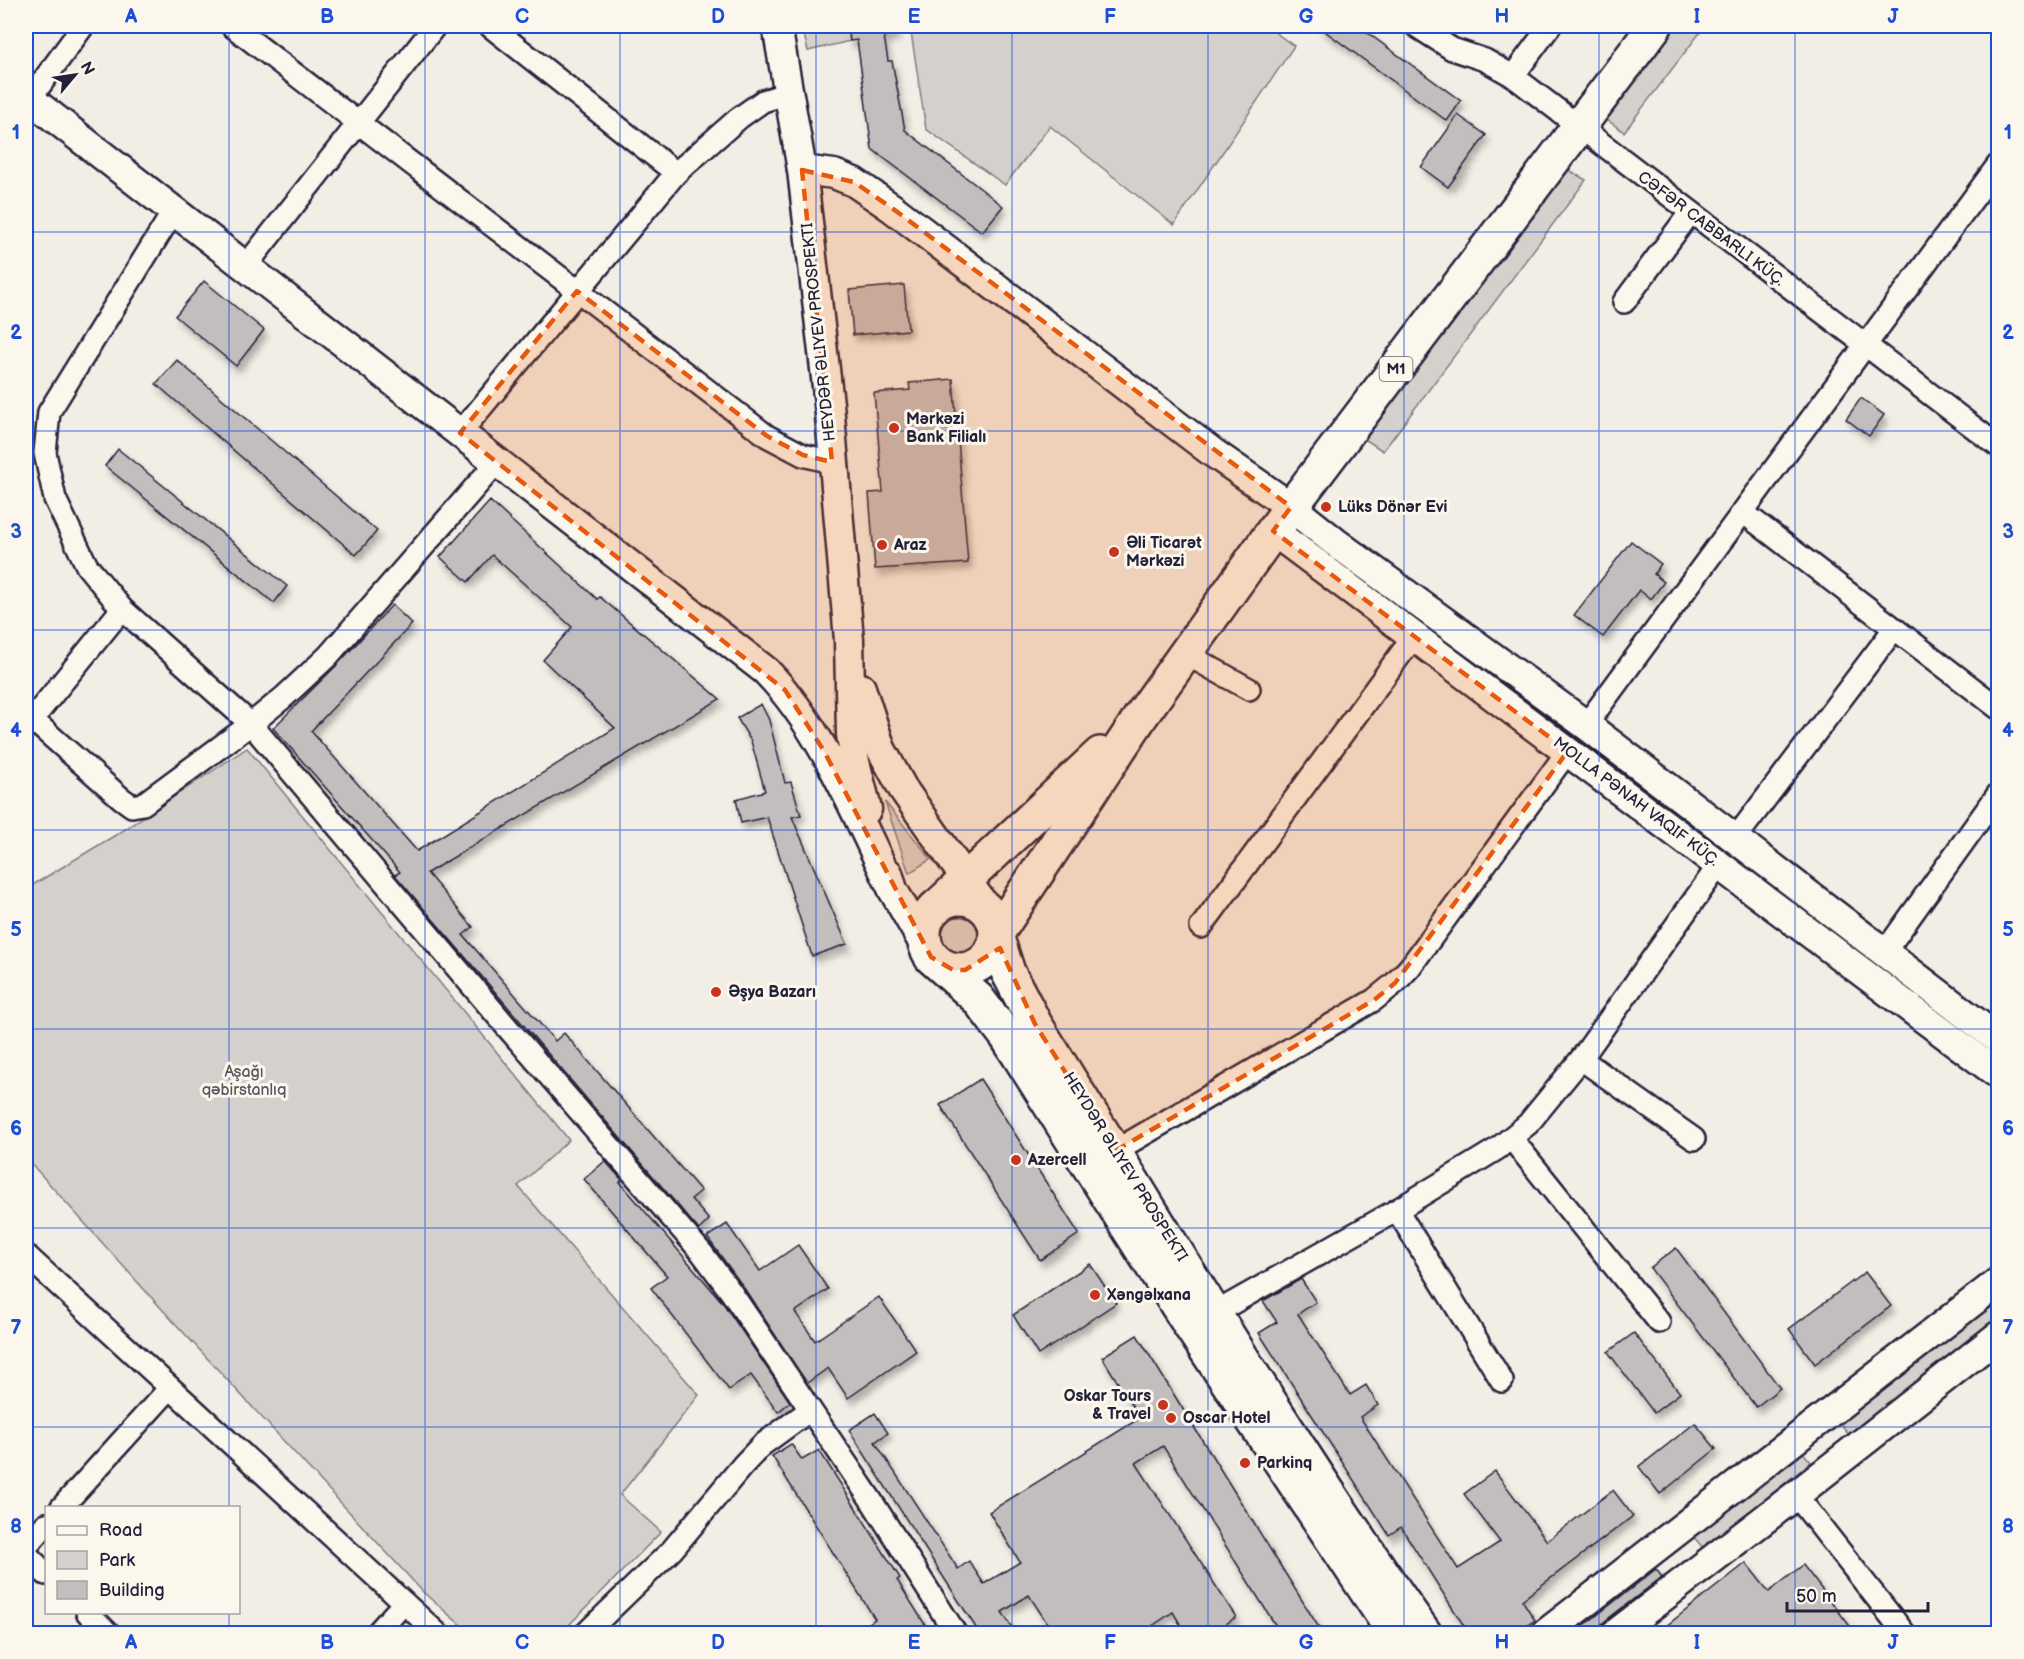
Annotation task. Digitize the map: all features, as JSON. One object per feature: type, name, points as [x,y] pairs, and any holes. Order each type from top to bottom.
[{"type":"highway","name":"M1","points":[[1141,716],[1282,519],[1655,26]]},
{"type":"highway","points":[[942,902],[954,898],[966,898],[978,903],[992,923],[994,947],[987,958],[977,966],[965,970],[953,970],[941,965],[928,952],[923,933],[925,921],[932,910],[1141,716]]},
{"type":"highway","points":[[992,923],[1141,716]]},
{"type":"highway","name":"HEYDƏR ƏLIYEV PROSPEKTI","points":[[992,923],[1008,972],[1035,1024],[1316,1471],[1425,1634]]},
{"type":"highway","name":"HEYDƏR ƏLIYEV PROSPEKTI","points":[[928,952],[978,999],[1013,1045],[1191,1327],[1395,1634]]},
{"type":"street","points":[[83,26],[28,98],[766,671],[785,690],[807,721],[893,890]]},
{"type":"street","points":[[232,26],[768,436],[803,455],[832,462]]},
{"type":"street","points":[[244,267],[435,26]]},
{"type":"street","points":[[490,26],[676,173]]},
{"type":"street","name":"HEYDƏR ƏLIYEV PROSPEKTI","points":[[777,26],[802,170],[829,404],[832,462],[849,640],[851,734],[855,762],[893,890],[928,952]]},
{"type":"street","points":[[1416,26],[1452,49],[1490,62],[1513,76],[1998,446]]},
{"type":"street","points":[[1513,76],[1550,26]]},
{"type":"street","points":[[460,433],[676,173],[747,112],[763,101],[789,93]]},
{"type":"street","points":[[802,170],[834,174],[854,182],[892,208],[1212,452],[1282,519]]},
{"type":"street","points":[[1586,725],[1996,173]]},
{"type":"street","points":[[173,212],[49,412],[45,453],[55,499],[87,566],[122,609],[251,724],[506,1026],[702,1253],[871,1500],[956,1634]]},
{"type":"street","points":[[1624,302],[1690,213]]},
{"type":"street","points":[[122,609],[28,720],[132,806],[143,804],[251,724],[328,656],[497,462]]},
{"type":"street","points":[[1744,513],[1998,708]]},
{"type":"street","name":"MOLLA PƏNAH VAQIF KÜÇ.","points":[[1282,519],[1414,636],[1998,1074]]},
{"type":"street","name":"MOLLA PƏNAH VAQIF KÜÇ.","points":[[1282,519],[1335,542],[1586,725],[1998,1039]]},
{"type":"street","points":[[1735,839],[1894,629]]},
{"type":"street","points":[[1201,927],[1414,636]]},
{"type":"street","name":"HEYDƏR ƏLIYEV PROSPEKTI","points":[[849,640],[871,723],[881,749],[903,789],[966,880],[992,923]]},
{"type":"street","points":[[1186,654],[1249,689]]},
{"type":"street","points":[[1115,1151],[1374,1000],[1395,983],[1410,968],[1568,752]]},
{"type":"street","points":[[1884,953],[1998,794]]},
{"type":"street","points":[[1215,1313],[1397,1210],[1512,1139],[1528,1124],[1581,1059],[1719,865]]},
{"type":"street","points":[[1581,1059],[1694,1138]]},
{"type":"street","points":[[1512,1139],[1659,1322]]},
{"type":"street","points":[[1397,1210],[1502,1381]]},
{"type":"street","points":[[26,1255],[438,1634]]},
{"type":"street","points":[[1545,1634],[1998,1282]]},
{"type":"street","points":[[1615,1634],[1998,1336]]},
{"type":"street","points":[[63,1506],[170,1388]]},
{"type":"street","points":[[585,1634],[672,1550],[762,1445],[810,1410]]},
{"type":"street","points":[[1796,1495],[1905,1634]]},
{"type":"street","points":[[26,1547],[45,1525]]},
{"type":"street","points":[[1669,1536],[1697,1571]]},
{"type":"street","points":[[26,1554],[45,1573]]},
{"type":"street","points":[[376,1634],[404,1603]]},
{"type":"street","points":[[89,1614],[109,1634]]},
{"type":"highlighted area","points":[[802,170],[854,182],[892,208],[1291,507],[1273,531],[1568,751],[1395,983],[1374,1000],[1115,1151],[1035,1024],[1000,948],[965,970],[953,970],[931,957],[824,751],[785,690],[460,433],[577,291],[767,436],[803,455],[832,462]]},
{"type":"green space","points":[[802,26],[848,26],[850,41],[808,51]]},
{"type":"green space","points":[[910,26],[1266,26],[1294,46],[1174,225],[1050,126],[1005,185],[926,129]]},
{"type":"green space","points":[[1677,26],[1705,26],[1624,132],[1606,119]]},
{"type":"green space","points":[[1567,169],[1586,180],[1383,451],[1363,438]]},
{"type":"green space","name":"Aşağı qəbirstanlıq","points":[[247,748],[569,1140],[518,1186],[699,1395],[620,1495],[661,1532],[561,1633],[470,1633],[424,1593],[26,1158],[26,889],[119,833]]},
{"type":"green space","points":[[885,802],[931,859],[909,873]]},
{"type":"green space","points":[[960,917],[974,922],[979,936],[974,950],[960,955],[946,950],[941,936],[946,922]]},
{"type":"green space","points":[[1998,1299],[1998,1320],[1850,1436],[1839,1423]]},
{"type":"green space","points":[[1800,1449],[1811,1462],[1704,1549],[1692,1535]]},
{"type":"building","points":[[848,26],[895,26],[895,34],[884,36],[888,61],[892,61],[905,130],[1003,206],[982,232],[872,149],[857,40],[850,41]]},
{"type":"building","points":[[1318,26],[1358,26],[1461,101],[1447,121]]},
{"type":"building","points":[[1458,115],[1486,135],[1448,187],[1421,167]]},
{"type":"building","points":[[204,281],[264,330],[236,366],[175,316]]},
{"type":"building","points":[[904,285],[908,330],[853,335],[849,290]]},
{"type":"building","points":[[177,360],[377,531],[356,555],[156,384]]},
{"type":"building","points":[[953,379],[968,563],[875,569],[869,493],[883,492],[874,393],[910,390],[909,383]]},
{"type":"building","points":[[1861,398],[1884,415],[1869,436],[1846,419]]},
{"type":"building","points":[[118,449],[287,586],[274,603],[105,466]]},
{"type":"building","points":[[490,501],[597,599],[600,597],[720,699],[427,873],[473,927],[463,935],[555,1041],[564,1033],[701,1191],[691,1199],[709,1220],[699,1230],[395,875],[400,872],[273,728],[337,665],[392,605],[412,624],[311,731],[417,851],[615,728],[543,660],[572,627],[492,555],[468,582],[440,557]]},
{"type":"building","points":[[1631,541],[1661,564],[1654,574],[1664,582],[1651,599],[1639,590],[1603,637],[1574,615]]},
{"type":"building","points":[[761,704],[769,720],[785,783],[791,782],[801,815],[792,817],[847,944],[812,956],[767,817],[741,823],[736,799],[765,791],[751,741],[737,718]]},
{"type":"building","points":[[980,1079],[1079,1234],[1040,1260],[940,1105]]},
{"type":"building","points":[[605,1161],[622,1180],[620,1182],[723,1303],[790,1402],[778,1412],[751,1375],[729,1390],[651,1288],[667,1276],[584,1179]]},
{"type":"building","points":[[727,1224],[760,1271],[798,1245],[828,1289],[795,1312],[815,1341],[879,1297],[916,1351],[848,1398],[828,1368],[807,1383],[707,1237]]},
{"type":"building","points":[[1676,1248],[1780,1388],[1756,1407],[1650,1268]]},
{"type":"building","points":[[1090,1264],[1116,1303],[1038,1355],[1013,1315]]},
{"type":"building","points":[[1865,1272],[1891,1306],[1815,1364],[1789,1329]]},
{"type":"building","points":[[1301,1279],[1316,1302],[1298,1314],[1350,1395],[1366,1385],[1378,1405],[1360,1417],[1458,1569],[1500,1542],[1464,1494],[1495,1471],[1547,1541],[1613,1490],[1633,1516],[1522,1600],[1535,1620],[1514,1634],[1469,1634],[1401,1527],[1389,1535],[1259,1333],[1277,1322],[1263,1301]]},
{"type":"building","points":[[1634,1333],[1680,1393],[1654,1413],[1608,1352]]},
{"type":"building","points":[[1137,1335],[1323,1634],[1281,1634],[1163,1446],[1136,1463],[1236,1617],[1211,1634],[1186,1634],[1173,1612],[1140,1634],[1054,1634],[1029,1595],[1002,1612],[1016,1634],[980,1634],[849,1430],[875,1413],[888,1433],[875,1442],[958,1569],[969,1561],[984,1584],[1020,1562],[989,1512],[1140,1418],[1102,1357]]},
{"type":"building","points":[[1695,1423],[1716,1449],[1660,1494],[1639,1467]]},
{"type":"building","points":[[791,1444],[802,1460],[819,1450],[900,1578],[897,1580],[931,1634],[853,1634],[875,1619],[772,1456]]},
{"type":"building","points":[[1746,1563],[1769,1592],[1803,1565],[1856,1634],[1656,1634]]},
{"type":"building","points":[[1656,1569],[1662,1577],[1605,1621],[1592,1634],[1573,1634]]},
{"type":"place","name":"Mərkəzi Bank Filialı","points":[[894,428]]},
{"type":"place","name":"Lüks Dönər Evi","points":[[1326,507]]},
{"type":"place","name":"Araz","points":[[882,545]]},
{"type":"place","name":"Əli Ticarət Mərkəzi","points":[[1114,552]]},
{"type":"place","name":"Əşya Bazarı","points":[[716,992]]},
{"type":"place","name":"Azercell","points":[[1016,1160]]},
{"type":"place","name":"Xəngəlxana","points":[[1095,1295]]},
{"type":"place","name":"Oskar Tours & Travel","points":[[1163,1405]]},
{"type":"place","name":"Oscar Hotel","points":[[1171,1418]]},
{"type":"place","name":"Parkinq","points":[[1245,1463]]}]
